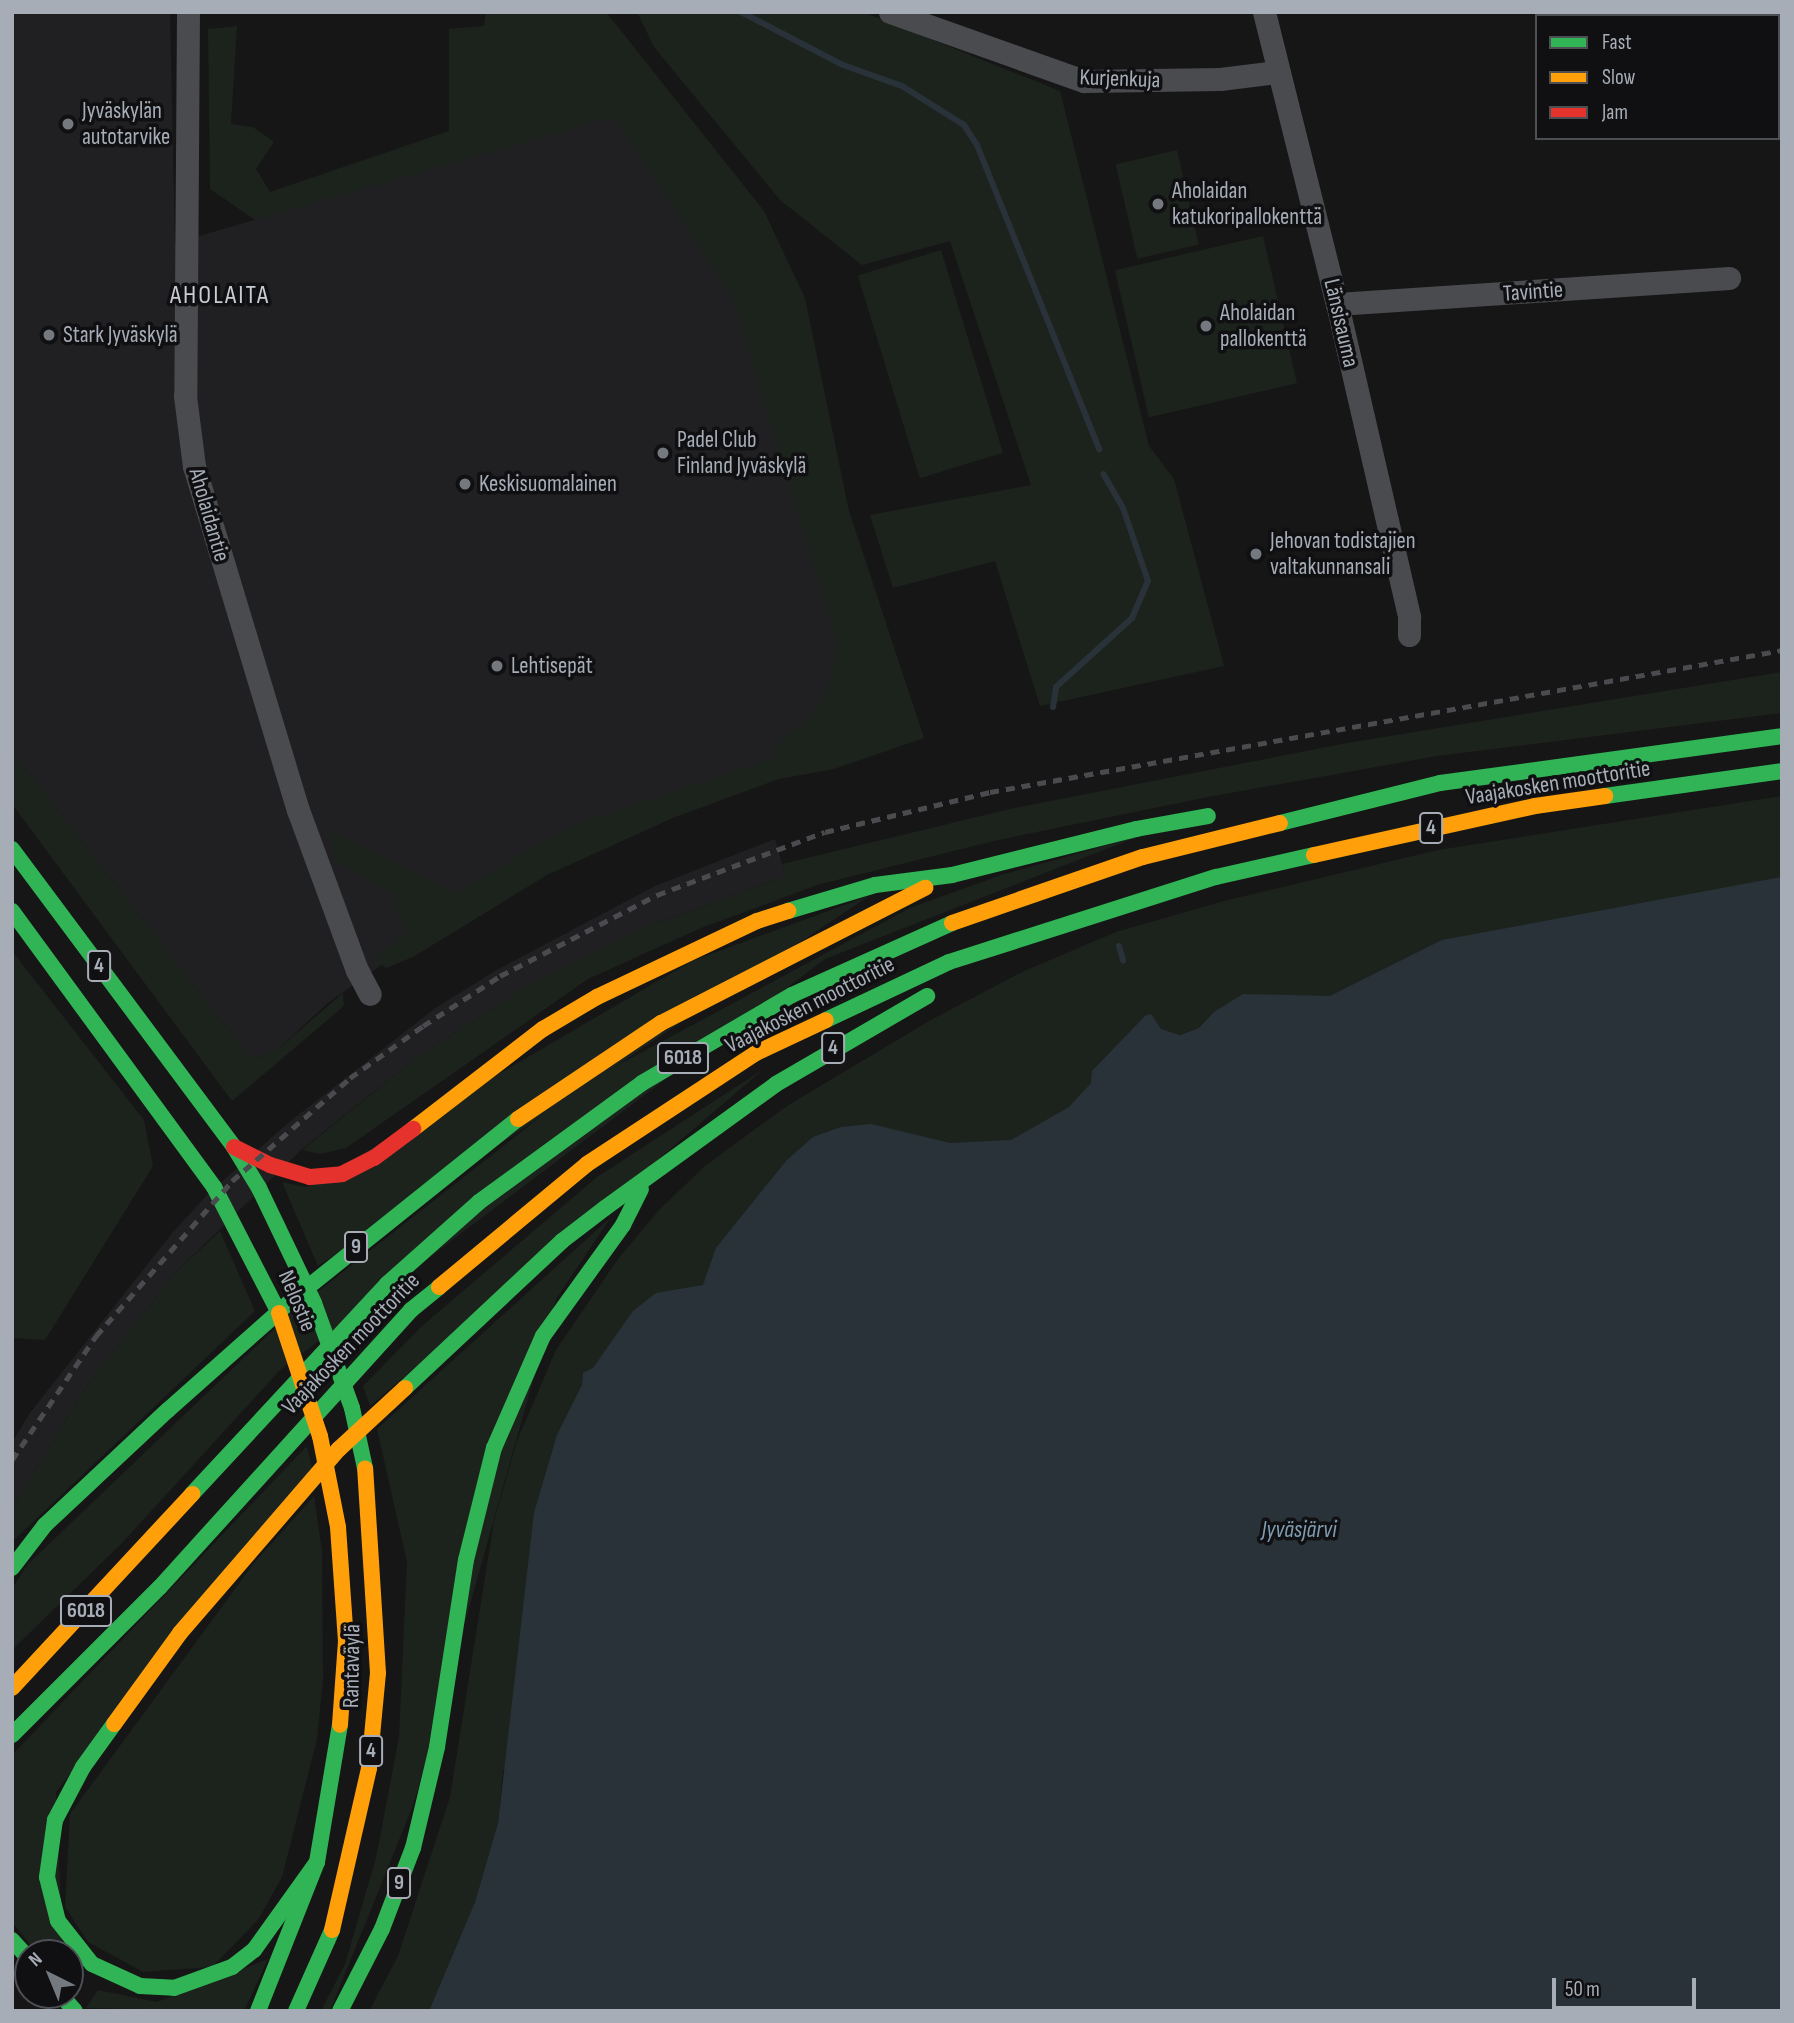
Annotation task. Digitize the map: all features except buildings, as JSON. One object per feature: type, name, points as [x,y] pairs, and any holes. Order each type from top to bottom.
[{"type":"highway","name":"Vaajakosken moottoritie","points":[[12,1688],[43,1659],[387,1284],[479,1202],[642,1083],[803,989],[973,913],[1143,857],[1384,794],[1496,774],[1782,736]]},
{"type":"highway","name":"Vaajakosken moottoritie","points":[[14,1734],[151,1597],[411,1310],[541,1199],[654,1118],[756,1054],[866,998],[1029,934],[1216,877],[1535,806],[1782,771]]},
{"type":"highway","name":"4","points":[[1275,805],[1384,794]]},
{"type":"highway","name":"4","points":[[234,1147],[270,1165],[310,1177],[342,1174],[374,1158],[543,1029],[675,958],[816,901],[876,885],[952,875],[1136,829],[1224,813]]},
{"type":"highway","name":"Nelostie","points":[[12,849],[234,1147],[286,1238],[314,1303],[352,1408],[367,1479]]},
{"type":"highway","name":"9","points":[[12,1568],[46,1525],[178,1401],[293,1299],[504,1128],[661,1023],[773,962],[952,875]]},
{"type":"highway","name":"Nelostie","points":[[12,911],[160,1109],[214,1187],[286,1326],[320,1436],[338,1527],[346,1640],[342,1715],[317,1863]]},
{"type":"highway","name":"4","points":[[960,977],[1029,934]]},
{"type":"highway","name":"4","points":[[317,1863],[254,1950],[232,1968],[174,1988],[140,1986],[92,1964],[58,1921],[47,1877],[55,1820],[83,1767],[180,1633],[244,1555],[339,1449],[406,1383],[562,1241],[821,1055],[937,990]]},
{"type":"highway","name":"9","points":[[340,2011],[382,1929],[412,1847],[437,1747],[466,1560],[494,1448],[543,1336],[623,1225],[648,1177]]},
{"type":"highway","name":"Rantaväylä","points":[[296,2011],[332,1931],[369,1768],[378,1673],[367,1479]]},
{"type":"highway","points":[[258,2011],[287,1947],[317,1863]]},
{"type":"street","name":"Aholaidantie","points":[[188,12],[186,396],[194,466],[298,810],[357,970],[370,994]]},
{"type":"street","name":"Kurjenkuja","points":[[890,12],[1084,81],[1220,79],[1277,72]]},
{"type":"street","name":"Länsisauma","points":[[1264,12],[1337,304],[1409,617],[1409,635]]},
{"type":"street","name":"Tavintie","points":[[1337,304],[1729,278]]},
{"type":"shaded area","points":[[12,12],[170,12],[175,243],[613,116],[765,294],[877,735],[554,863],[432,929],[328,1003],[278,1049],[252,1060],[12,751]]},
{"type":"shaded area","points":[[486,12],[606,12],[764,211],[805,298],[849,511],[924,738],[834,769],[779,779],[675,817],[547,875],[413,957],[386,968],[374,957],[407,934],[391,893],[335,859],[330,830],[454,893],[574,825],[775,757],[775,746],[813,715],[831,680],[837,641],[733,299],[613,117],[255,220],[210,189],[208,29],[237,26],[231,124],[253,127],[274,142],[256,169],[270,192],[449,131],[449,29],[484,26]]},
{"type":"shaded area","points":[[637,12],[863,12],[1060,91],[1149,446],[1174,479],[1224,666],[1040,706],[995,561],[893,588],[870,515],[1031,485],[950,241],[862,265],[780,200],[654,47]]},
{"type":"shaded area","name":"Aholaidan katukoripallokenttä","points":[[1177,150],[1199,245],[1137,259],[1116,164]]},
{"type":"shaded area","name":"Aholaidan pallokenttä","points":[[1263,236],[1297,383],[1149,417],[1115,270]]},
{"type":"shaded area","points":[[941,250],[1003,453],[920,478],[858,275]]},
{"type":"shaded area","points":[[1782,672],[1782,713],[1437,756],[1208,797],[998,840],[817,885],[701,928],[588,979],[346,1148],[320,1154],[302,1150],[416,1058],[530,984],[636,931],[785,876],[782,864],[1010,809],[1347,743]]},
{"type":"shaded area","points":[[12,751],[252,1060],[278,1049],[343,993],[344,1006],[232,1101],[12,804]]},
{"type":"shaded area","points":[[1782,796],[1782,1054],[1199,1028],[1179,1035],[1161,1029],[503,1771],[498,1823],[475,1902],[429,2011],[369,2011],[398,1956],[450,1797],[494,1521],[517,1441],[556,1350],[618,1259],[659,1210],[706,1165],[787,1106],[929,1021],[1022,972],[1116,932],[1224,901],[1438,850]]},
{"type":"shaded area","points":[[1137,837],[825,959],[280,1370],[122,1543],[12,1650],[12,1589],[27,1565],[292,1312],[581,1085],[910,908],[1001,875]]},
{"type":"shaded area","points":[[775,839],[785,876],[636,931],[530,984],[416,1058],[302,1149],[176,1272],[88,1384],[12,1508],[12,1443],[29,1414],[173,1232],[208,1194],[288,1123],[434,1009],[495,971],[655,886]]},
{"type":"shaded area","points":[[869,896],[318,1266],[282,1182],[306,1187],[692,961]]},
{"type":"shaded area","points":[[12,951],[144,1120],[153,1166],[45,1340],[12,1338]]},
{"type":"shaded area","points":[[765,1068],[370,1406],[363,1386],[423,1325],[597,1177]]},
{"type":"shaded area","points":[[611,1217],[556,1299],[414,1803],[330,2011],[321,2011],[345,1964],[376,1858],[399,1737],[407,1562],[377,1429]]},
{"type":"shaded area","points":[[220,1231],[255,1311],[12,1542],[12,1508],[88,1384],[176,1272]]},
{"type":"shaded area","points":[[307,1446],[312,1468],[56,1792],[62,1939],[26,1939],[12,1922],[12,1755]]},
{"type":"shaded area","points":[[314,1496],[322,1551],[323,1679],[317,1739],[282,1877],[258,1920],[212,1967],[143,1972],[88,1942],[65,1907],[70,1814],[254,1563]]},
{"type":"shaded area","points":[[268,1959],[244,2011],[86,2008],[98,1990],[157,2002]]},
{"type":"water","name":"Jyväsjärvi","points":[[1782,877],[1782,2011],[429,2011],[475,1902],[498,1823],[534,1513],[557,1435],[582,1385],[583,1373],[593,1368],[633,1311],[656,1293],[703,1285],[716,1248],[786,1161],[813,1137],[841,1127],[871,1124],[950,1143],[1011,1140],[1069,1107],[1091,1083],[1092,1071],[1145,1016],[1151,1014],[1161,1029],[1180,1035],[1199,1028],[1214,1012],[1243,994],[1330,996],[1442,940]]},
{"type":"waterway","points":[[741,12],[843,65],[902,86],[964,125],[977,145],[1099,449]]},
{"type":"waterway","points":[[1053,707],[1056,687],[1132,618],[1148,581],[1123,508],[1103,474]]},
{"type":"waterway","points":[[1119,946],[1123,960]]},
{"type":"railway","points":[[12,1460],[96,1336],[232,1181],[350,1078],[423,1026],[500,976],[657,895],[825,832],[990,792],[1782,650]]},
{"type":"traffic: fast","points":[[1280,823],[1440,783],[1782,736]]},
{"type":"traffic: fast","points":[[1605,796],[1782,771]]},
{"type":"traffic: fast","points":[[788,911],[875,885],[952,875],[1136,829],[1208,816]]},
{"type":"traffic: fast","points":[[12,849],[234,1147],[259,1188],[314,1303],[352,1408],[365,1468]]},
{"type":"traffic: fast","points":[[826,1020],[949,962],[1216,877],[1314,855]]},
{"type":"traffic: fast","points":[[12,911],[214,1187],[279,1313]]},
{"type":"traffic: fast","points":[[192,1494],[387,1284],[479,1202],[642,1083],[792,995],[952,923]]},
{"type":"traffic: fast","points":[[405,1388],[562,1241],[605,1208],[776,1084],[927,996]]},
{"type":"traffic: fast","points":[[12,1568],[45,1525],[168,1410],[293,1299],[518,1119]]},
{"type":"traffic: fast","points":[[340,2011],[382,1929],[413,1848],[437,1747],[466,1560],[494,1448],[543,1336],[623,1225],[641,1189]]},
{"type":"traffic: fast","points":[[12,1735],[160,1587],[411,1310],[439,1287]]},
{"type":"traffic: fast","points":[[114,1724],[83,1767],[55,1820],[47,1877],[58,1921],[92,1964],[140,1986],[174,1988],[232,1967],[254,1950],[317,1862]]},
{"type":"traffic: fast","points":[[258,2011],[317,1862],[340,1725]]},
{"type":"traffic: fast","points":[[296,2011],[332,1930]]},
{"type":"traffic: slow","points":[[1314,855],[1535,806],[1605,796]]},
{"type":"traffic: slow","points":[[952,923],[1143,857],[1280,823]]},
{"type":"traffic: slow","points":[[518,1119],[661,1023],[925,888]]},
{"type":"traffic: slow","points":[[413,1129],[543,1029],[597,997],[757,921],[788,911]]},
{"type":"traffic: slow","points":[[439,1287],[587,1164],[756,1053],[826,1020]]},
{"type":"traffic: slow","points":[[279,1313],[320,1436],[338,1527],[346,1641],[340,1725]]},
{"type":"traffic: slow","points":[[114,1724],[180,1633],[339,1449],[405,1388]]},
{"type":"traffic: slow","points":[[332,1930],[369,1768],[378,1673],[365,1468]]},
{"type":"traffic: slow","points":[[12,1688],[192,1494]]},
{"type":"traffic: jam","points":[[234,1147],[270,1165],[310,1177],[342,1174],[374,1158],[413,1129]]},
{"type":"place","name":"Jyväskylän autotarvike","points":[[68,124]]},
{"type":"place","name":"Aholaidan katukoripallokenttä","points":[[1158,204]]},
{"type":"place","name":"Aholaidan pallokenttä","points":[[1206,326]]},
{"type":"place","name":"Stark Jyväskylä","points":[[49,335]]},
{"type":"place","name":"Padel Club Finland Jyväskylä","points":[[663,453]]},
{"type":"place","name":"Keskisuomalainen","points":[[465,484]]},
{"type":"place","name":"Jehovan todistajien valtakunnansali","points":[[1256,554]]},
{"type":"place","name":"Lehtisepät","points":[[497,666]]},
{"type":"district","name":"AHOLAITA","points":[[220,296]]}]
